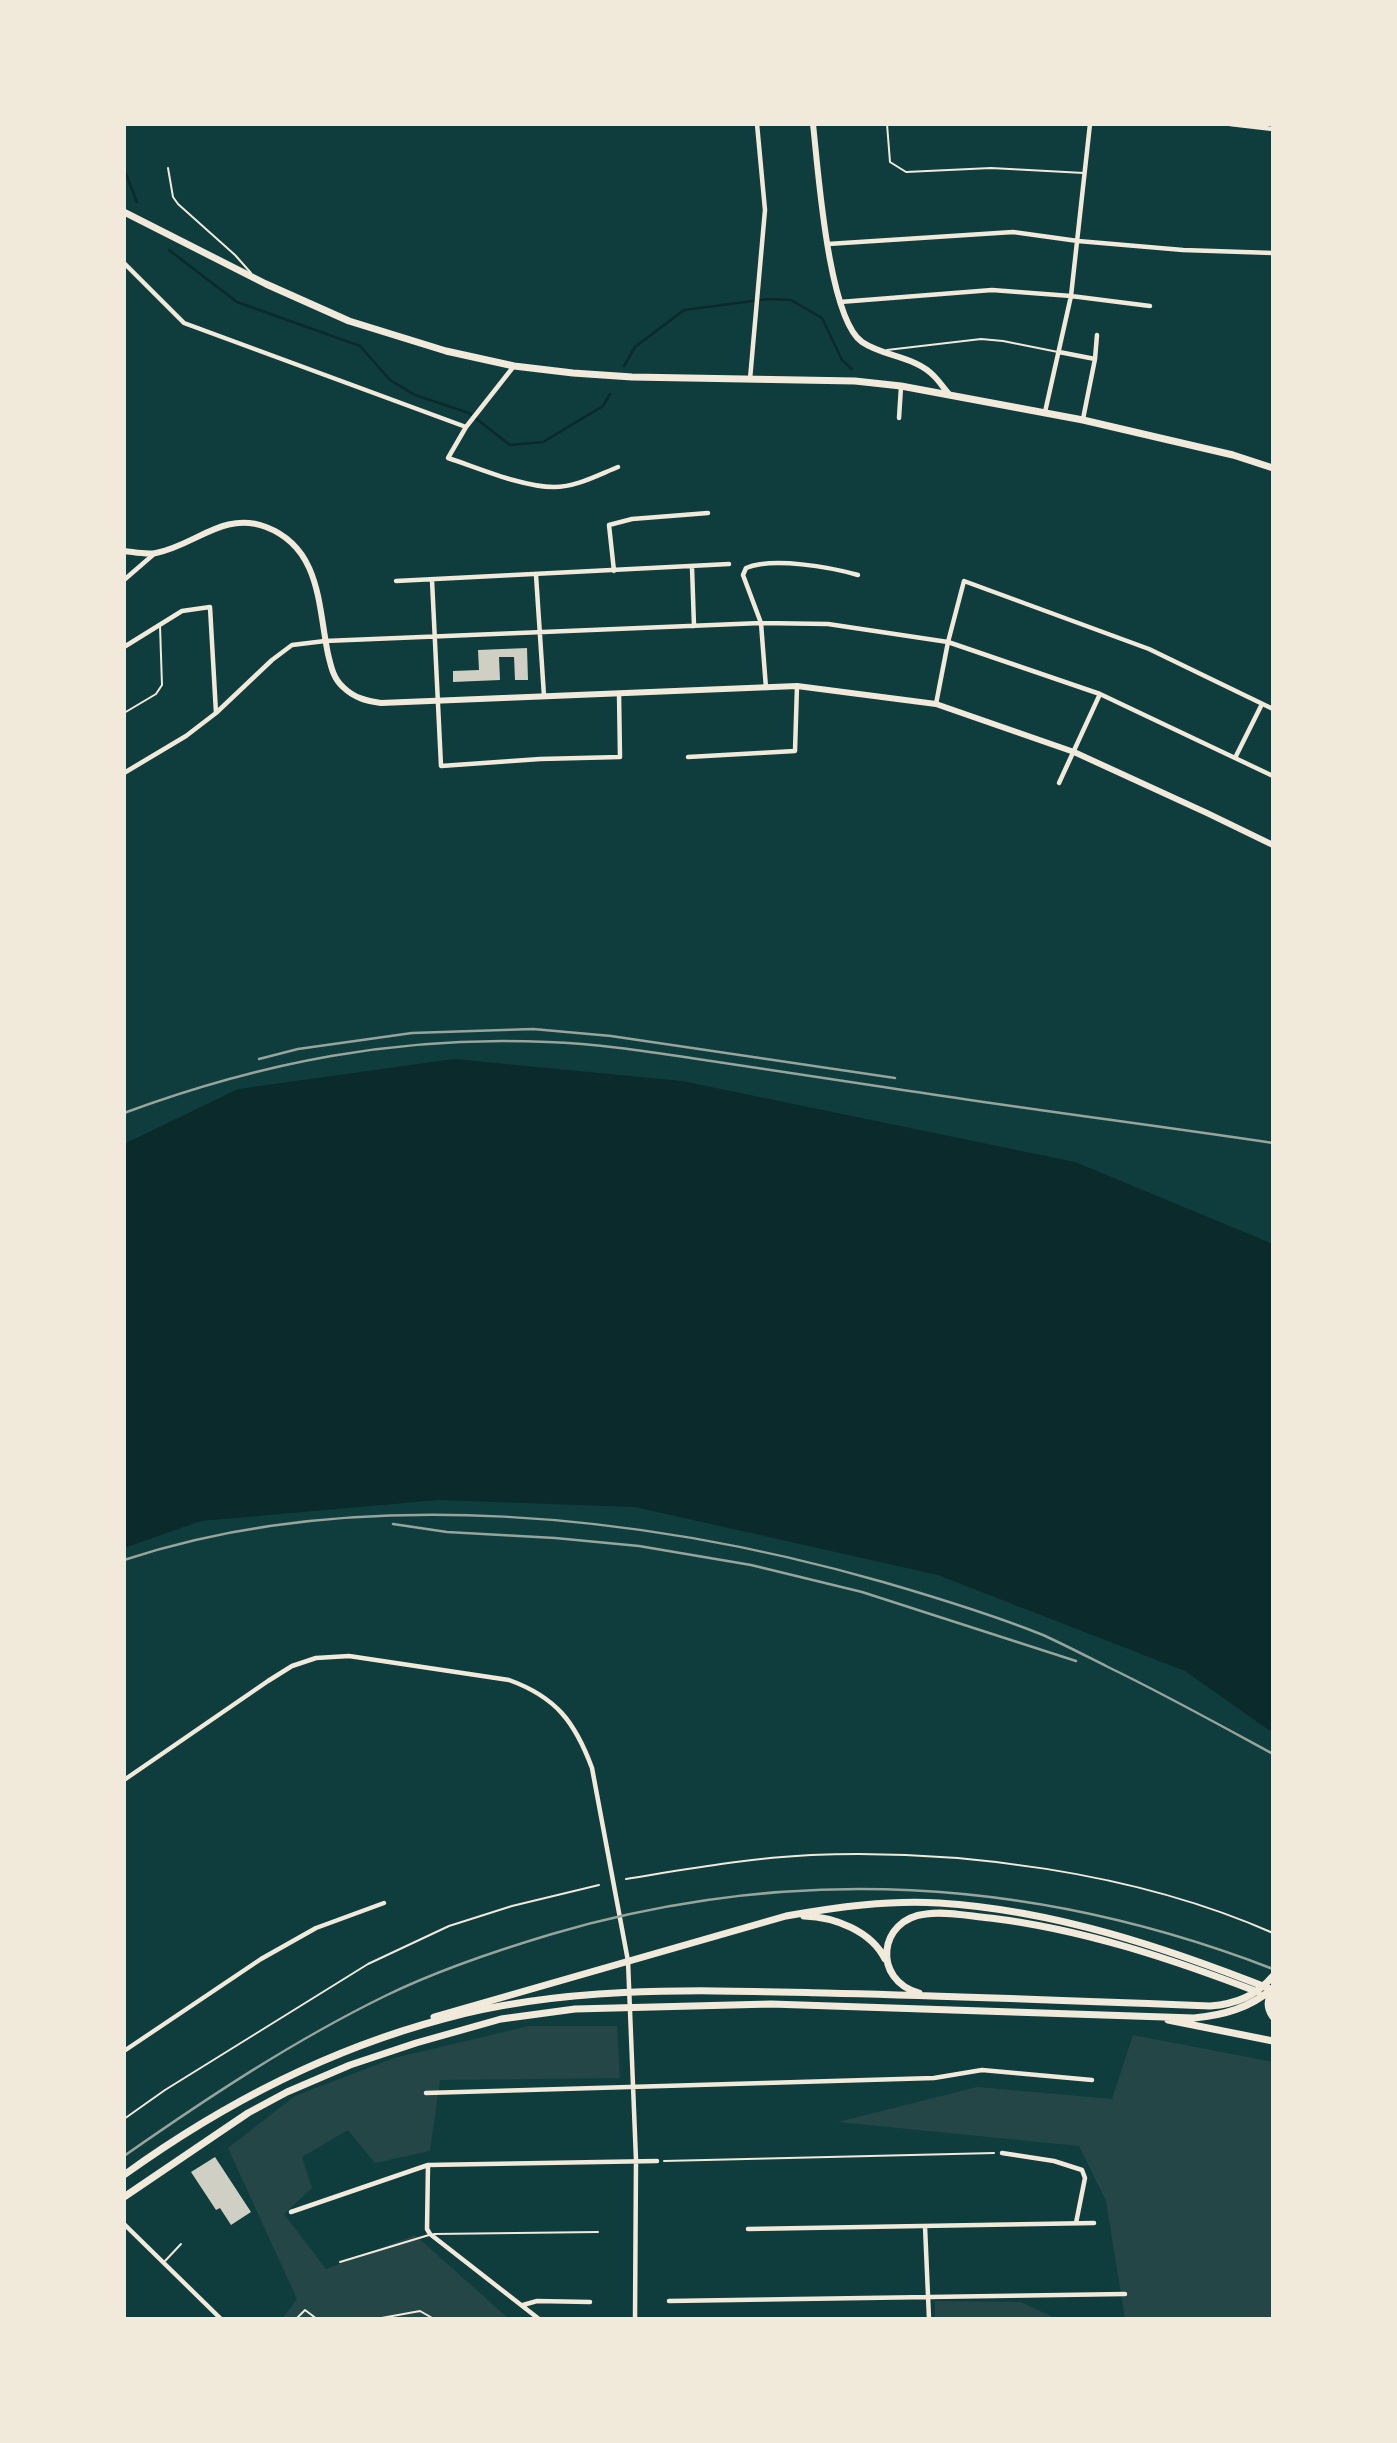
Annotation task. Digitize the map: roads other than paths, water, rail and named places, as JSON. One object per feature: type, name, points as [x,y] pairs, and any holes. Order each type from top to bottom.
[{"type":"main road","points":[[813,124],[828,244],[846,321],[860,340],[881,352],[914,362],[934,374],[948,393]]},
{"type":"main road","points":[[124,212],[303,302],[380,332],[446,351],[514,366],[573,373],[632,377],[855,381],[901,386],[1083,420],[1236,456],[1273,468]]},
{"type":"main road","points":[[124,551],[155,554],[214,528],[235,522],[256,524],[277,533],[297,548],[305,558],[316,582],[333,673],[338,682],[358,698],[382,703],[797,687],[936,704],[1074,752],[1273,845]]},
{"type":"main road","points":[[124,2175],[232,2104],[293,2074],[447,2011],[786,1916],[840,1906],[940,1903],[1018,1913],[1102,1931],[1200,1961],[1273,1989]]},
{"type":"main road","points":[[887,1962],[887,1945],[894,1929],[908,1919],[925,1914],[950,1914],[1011,1921],[1119,1945],[1191,1966],[1273,1998]]},
{"type":"main road","points":[[786,1916],[821,1917],[841,1923],[866,1936],[881,1951],[897,1983],[929,1996]]},
{"type":"main road","points":[[124,2197],[248,2113],[287,2092],[351,2065],[416,2043],[500,2020],[575,2009],[771,2004],[1151,2017],[1213,2016],[1234,2011],[1273,1976]]},
{"type":"main road","points":[[361,2045],[484,2009],[629,1991],[744,1991],[1210,2006],[1249,2000],[1273,1989]]},
{"type":"main road","points":[[1270,2013],[1268,1999],[1273,1989]]},
{"type":"main road","points":[[1151,2017],[1273,2041]]},
{"type":"street","points":[[750,379],[765,211],[757,124]]},
{"type":"street","points":[[1045,412],[1071,296],[1090,124]]},
{"type":"street","points":[[1230,124],[1273,129]]},
{"type":"street","points":[[828,244],[1013,232],[1078,241],[1183,250],[1273,253]]},
{"type":"street","points":[[124,262],[184,323],[468,426]]},
{"type":"street","points":[[840,302],[992,290],[1150,306]]},
{"type":"street","points":[[1083,420],[1097,335]]},
{"type":"street","points":[[1059,352],[1095,359]]},
{"type":"street","points":[[514,366],[468,426],[448,458],[508,478],[554,487],[576,484],[618,467]]},
{"type":"street","points":[[899,418],[901,386]]},
{"type":"street","points":[[614,571],[609,525],[632,519],[708,513]]},
{"type":"street","points":[[124,580],[155,554]]},
{"type":"street","points":[[766,688],[761,623],[743,575],[746,568],[765,564],[828,567],[858,575]]},
{"type":"street","points":[[396,581],[729,565]]},
{"type":"street","points":[[692,567],[694,626]]},
{"type":"street","points":[[536,575],[544,696]]},
{"type":"street","points":[[432,580],[442,766],[620,757],[619,693]]},
{"type":"street","points":[[936,704],[964,581],[1149,649],[1273,709]]},
{"type":"street","points":[[124,647],[182,611],[210,607],[216,713]]},
{"type":"street","points":[[124,773],[186,736],[292,645],[325,641],[761,623],[828,624],[948,642],[1100,694],[1273,776]]},
{"type":"street","points":[[688,757],[795,751],[797,687]]},
{"type":"street","points":[[1059,783],[1100,694]]},
{"type":"street","points":[[1235,758],[1262,704]]},
{"type":"street","points":[[124,1780],[292,1666],[316,1658],[349,1656],[509,1680],[532,1688],[551,1701],[568,1719],[583,1744],[592,1768],[628,1961],[636,2160],[635,2319]]},
{"type":"street","points":[[124,2051],[272,1953],[316,1928],[384,1903]]},
{"type":"street","points":[[426,2093],[634,2089],[934,2078],[982,2070],[1092,2080]]},
{"type":"street","points":[[1002,2153],[1061,2162],[1082,2170],[1085,2178],[1076,2223]]},
{"type":"street","points":[[291,2212],[428,2165],[657,2161]]},
{"type":"street","points":[[428,2165],[430,2234],[539,2319]]},
{"type":"street","points":[[748,2229],[1094,2223]]},
{"type":"street","points":[[124,2224],[221,2319]]},
{"type":"street","points":[[925,2226],[929,2319]]},
{"type":"street","points":[[669,2301],[1125,2294]]},
{"type":"street","points":[[522,2306],[537,2301],[590,2302]]},
{"type":"lane","points":[[887,124],[890,162],[906,172],[991,168],[1085,173]]},
{"type":"lane","points":[[168,167],[173,197],[178,204],[235,255],[256,279]]},
{"type":"lane","points":[[881,352],[896,347],[981,339],[1059,352]]},
{"type":"lane","points":[[124,713],[156,694],[162,685],[160,625]]},
{"type":"lane","points":[[340,2262],[430,2234],[597,2232]]},
{"type":"lane","points":[[164,2262],[181,2244]]},
{"type":"waterway","points":[[124,169],[137,202]]},
{"type":"waterway","points":[[169,250],[237,302],[360,346],[390,380],[415,395],[469,413],[510,445],[543,442],[603,406],[610,394]]},
{"type":"waterway","points":[[624,366],[635,347],[684,310],[768,299],[791,300],[822,318],[842,360],[852,369]]},
{"type":"railway","points":[[259,1059],[298,1049],[412,1033],[533,1029],[611,1036],[895,1078]]},
{"type":"railway","points":[[124,1113],[228,1079],[333,1056],[439,1043],[548,1042],[650,1052],[1273,1143]]},
{"type":"railway","points":[[124,1560],[214,1536],[309,1521],[406,1515],[504,1517],[602,1525],[699,1539],[883,1582],[1023,1627],[1150,1688],[1273,1754]]},
{"type":"railway","points":[[393,1524],[447,1532],[639,1546],[751,1565],[862,1592],[1076,1661]]},
{"type":"railway","points":[[124,2156],[251,2071],[385,1996],[446,1969],[509,1947],[643,1911],[734,1897],[825,1890],[915,1891],[1005,1899],[1095,1915],[1184,1938],[1273,1969]]}]
